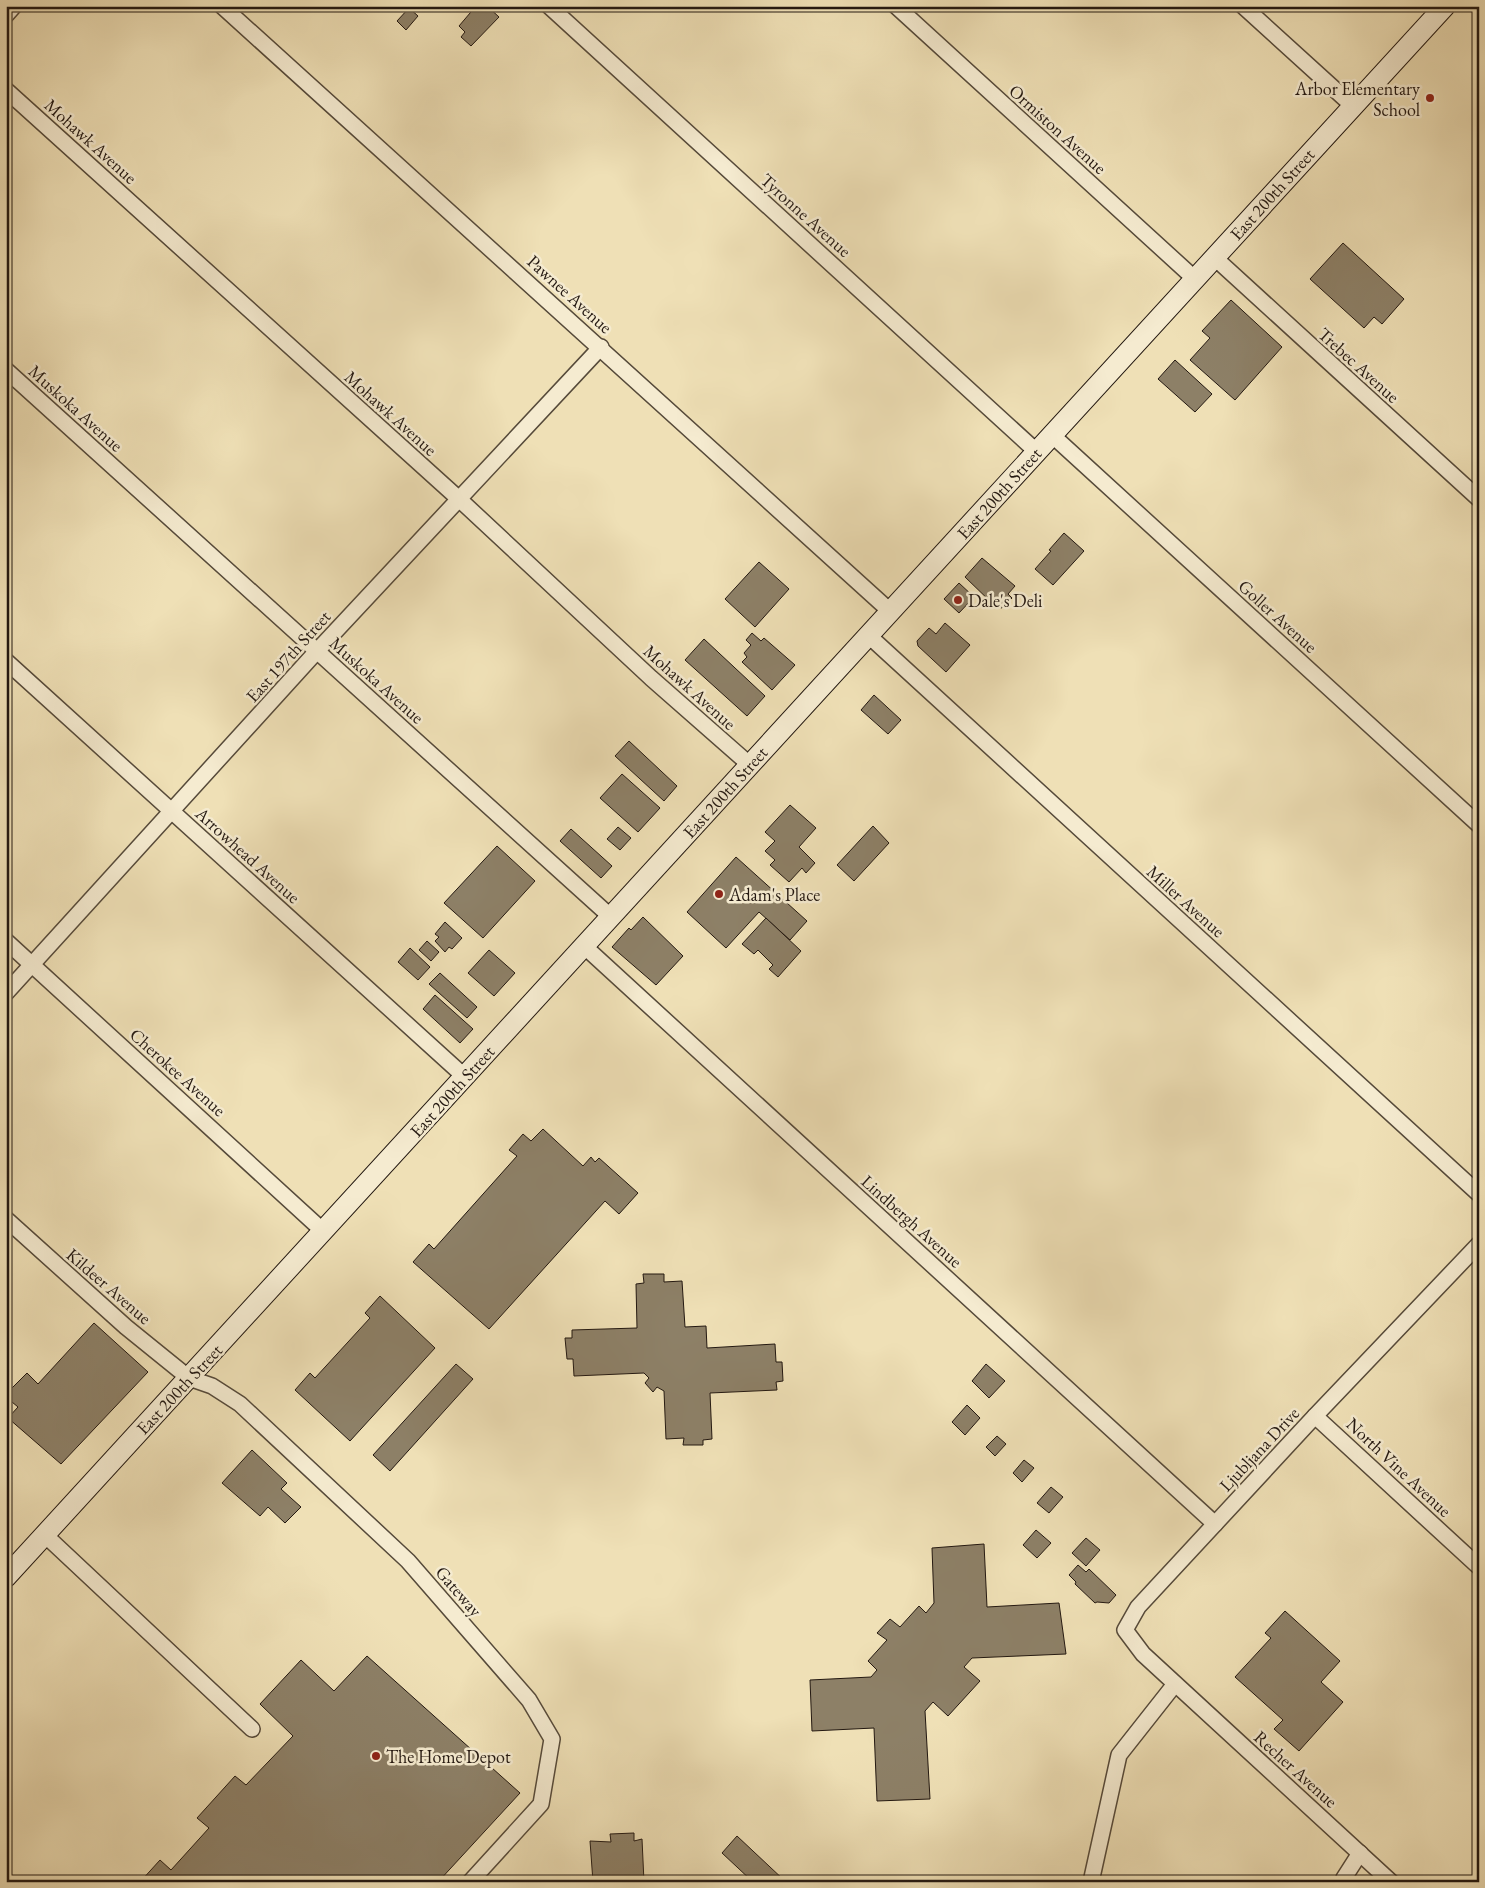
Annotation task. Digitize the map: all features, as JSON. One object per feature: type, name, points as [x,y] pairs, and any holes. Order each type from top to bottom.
[{"type":"street","points":[[6,15],[14,6]]},
{"type":"street","name":"Pawnee Avenue","points":[[222,6],[601,347],[891,612]]},
{"type":"street","name":"Tyronne Avenue","points":[[549,6],[1037,452]]},
{"type":"street","name":"Ormiston Avenue","points":[[896,6],[1195,279]]},
{"type":"street","points":[[1243,6],[1353,106]]},
{"type":"street","name":"East 200th Street","points":[[6,1577],[1445,6]]},
{"type":"street","name":"Mohawk Avenue","points":[[6,90],[459,499],[644,672],[750,765]]},
{"type":"street","name":"Trebec Avenue","points":[[1215,258],[1479,499]]},
{"type":"street","name":"East 197th Street","points":[[6,993],[317,651],[601,347]]},
{"type":"street","name":"Muskoka Avenue","points":[[6,370],[611,917]]},
{"type":"street","name":"Goller Avenue","points":[[1052,435],[1479,825]]},
{"type":"street","name":"Miller Avenue","points":[[868,635],[1479,1194]]},
{"type":"street","name":"Arrowhead Avenue","points":[[6,661],[464,1077]]},
{"type":"street","name":"Cherokee Avenue","points":[[6,941],[323,1231]]},
{"type":"street","name":"Lindbergh Avenue","points":[[584,946],[1215,1524]]},
{"type":"street","name":"Kildeer Avenue","points":[[6,1219],[126,1327],[189,1378]]},
{"type":"street","name":"Ljubljana Drive","points":[[1175,1684],[1143,1654],[1125,1630],[1138,1606],[1479,1244]]},
{"type":"street","name":"Gateway","points":[[189,1378],[212,1386],[240,1404],[408,1561],[528,1700],[552,1739],[541,1804],[470,1882]]},
{"type":"street","name":"North Vine Avenue","points":[[1315,1416],[1479,1567]]},
{"type":"street","points":[[45,1535],[252,1729]]},
{"type":"street","points":[[1091,1882],[1119,1755],[1175,1684]]},
{"type":"street","name":"Recher Avenue","points":[[1175,1684],[1391,1882]]},
{"type":"street","points":[[1343,1882],[1360,1853]]},
{"type":"building","points":[[476,6],[487,6],[499,17],[471,46],[461,37],[465,32],[459,26]]},
{"type":"building","points":[[409,8],[418,16],[406,30],[397,21]]},
{"type":"building","points":[[1343,243],[1404,299],[1382,324],[1374,317],[1364,328],[1310,279]]},
{"type":"building","points":[[1231,300],[1282,347],[1235,400],[1190,360],[1210,338],[1202,331]]},
{"type":"building","points":[[1175,360],[1212,394],[1195,412],[1158,379]]},
{"type":"building","points":[[1064,533],[1084,551],[1053,585],[1035,569]]},
{"type":"building","points":[[982,558],[1015,586],[1008,594],[1012,598],[1002,608],[995,606],[965,577]]},
{"type":"building","points":[[759,562],[789,589],[755,627],[725,599]]},
{"type":"building","points":[[959,583],[974,597],[959,613],[944,599]]},
{"type":"building","points":[[945,623],[970,645],[946,672],[918,646],[917,641],[929,628],[936,634]]},
{"type":"building","points":[[752,633],[761,641],[764,638],[795,665],[772,690],[742,662],[747,657],[744,653],[751,645],[746,640]]},
{"type":"building","points":[[704,639],[765,696],[747,716],[685,660]]},
{"type":"building","points":[[874,695],[901,720],[888,734],[861,710]]},
{"type":"building","points":[[629,741],[677,786],[664,801],[615,756]]},
{"type":"building","points":[[622,774],[660,808],[638,832],[600,798]]},
{"type":"building","points":[[790,805],[816,828],[799,847],[815,863],[806,873],[802,868],[789,882],[770,865],[775,860],[765,851],[775,841],[765,832]]},
{"type":"building","points":[[873,826],[889,843],[854,881],[837,865]]},
{"type":"building","points":[[618,827],[631,838],[620,850],[607,839]]},
{"type":"building","points":[[571,829],[612,866],[601,878],[560,841]]},
{"type":"building","points":[[497,846],[535,881],[483,938],[444,903]]},
{"type":"building","points":[[736,857],[807,921],[790,940],[759,912],[726,948],[687,912]]},
{"type":"building","points":[[643,917],[683,956],[656,985],[612,947],[629,928],[631,930]]},
{"type":"building","points":[[766,918],[801,951],[778,977],[769,969],[773,965],[758,950],[754,954],[742,944]]},
{"type":"building","points":[[445,922],[462,938],[452,949],[449,947],[445,952],[435,941],[439,937],[435,934]]},
{"type":"building","points":[[427,941],[439,952],[431,961],[419,950]]},
{"type":"building","points":[[410,948],[430,967],[418,980],[398,962]]},
{"type":"building","points":[[489,950],[515,973],[494,996],[468,973]]},
{"type":"building","points":[[440,973],[477,1007],[467,1018],[429,984]]},
{"type":"building","points":[[435,995],[473,1029],[460,1043],[423,1009]]},
{"type":"building","points":[[543,1129],[583,1166],[591,1157],[595,1162],[599,1158],[638,1193],[619,1214],[605,1201],[489,1329],[413,1262],[429,1244],[434,1249],[517,1156],[509,1150],[523,1134],[531,1141]]},
{"type":"building","points":[[643,1274],[664,1274],[664,1282],[682,1281],[685,1327],[706,1326],[707,1348],[775,1344],[776,1362],[782,1362],[783,1381],[776,1382],[777,1390],[710,1393],[712,1439],[703,1440],[703,1445],[683,1445],[684,1438],[666,1439],[664,1391],[657,1387],[653,1392],[645,1383],[649,1378],[644,1373],[574,1376],[573,1359],[567,1359],[565,1338],[572,1338],[572,1330],[637,1328],[636,1284],[644,1283]]},
{"type":"building","points":[[380,1296],[435,1348],[350,1441],[295,1390],[310,1373],[315,1378],[370,1318],[365,1313]]},
{"type":"building","points":[[94,1323],[148,1372],[61,1464],[8,1418],[18,1407],[6,1397],[6,1394],[27,1373],[38,1384]]},
{"type":"building","points":[[456,1364],[473,1379],[390,1471],[373,1455]]},
{"type":"building","points":[[986,1364],[1005,1381],[989,1398],[972,1381]]},
{"type":"building","points":[[967,1405],[980,1418],[965,1435],[952,1422]]},
{"type":"building","points":[[997,1436],[1006,1444],[995,1456],[986,1447]]},
{"type":"building","points":[[252,1450],[287,1483],[281,1489],[301,1507],[285,1523],[268,1507],[260,1516],[222,1483]]},
{"type":"building","points":[[1024,1460],[1034,1468],[1022,1482],[1013,1473]]},
{"type":"building","points":[[1051,1487],[1063,1497],[1049,1513],[1037,1503]]},
{"type":"building","points":[[1036,1530],[1051,1543],[1037,1558],[1023,1545]]},
{"type":"building","points":[[1086,1538],[1100,1550],[1086,1566],[1072,1553]]},
{"type":"building","points":[[984,1544],[987,1607],[1059,1603],[1066,1654],[972,1658],[964,1667],[980,1681],[948,1716],[933,1702],[925,1711],[930,1799],[877,1801],[874,1728],[812,1731],[810,1680],[871,1677],[877,1670],[868,1661],[887,1640],[877,1633],[890,1619],[900,1627],[919,1606],[926,1613],[934,1603],[932,1548]]},
{"type":"building","points":[[1078,1565],[1086,1572],[1089,1569],[1116,1595],[1109,1603],[1095,1603],[1075,1584],[1076,1582],[1069,1575]]},
{"type":"building","points":[[1285,1611],[1340,1661],[1321,1682],[1343,1702],[1299,1751],[1274,1729],[1283,1720],[1235,1677],[1271,1638],[1265,1633]]},
{"type":"building","name":"The Home Depot","points":[[367,1656],[520,1793],[438,1882],[140,1882],[160,1860],[171,1870],[209,1828],[197,1818],[235,1776],[246,1785],[293,1736],[260,1704],[301,1660],[334,1691]]},
{"type":"building","points":[[634,1833],[634,1841],[642,1839],[644,1882],[593,1882],[590,1841],[611,1842],[610,1834]]},
{"type":"building","points":[[737,1836],[786,1882],[753,1882],[722,1853]]},
{"type":"place","name":"Arbor Elementary School","points":[[1430,98]]},
{"type":"place","name":"Dale's Deli","points":[[958,600]]},
{"type":"place","name":"Adam's Place","points":[[719,894]]},
{"type":"place","name":"The Home Depot","points":[[376,1756]]}]
